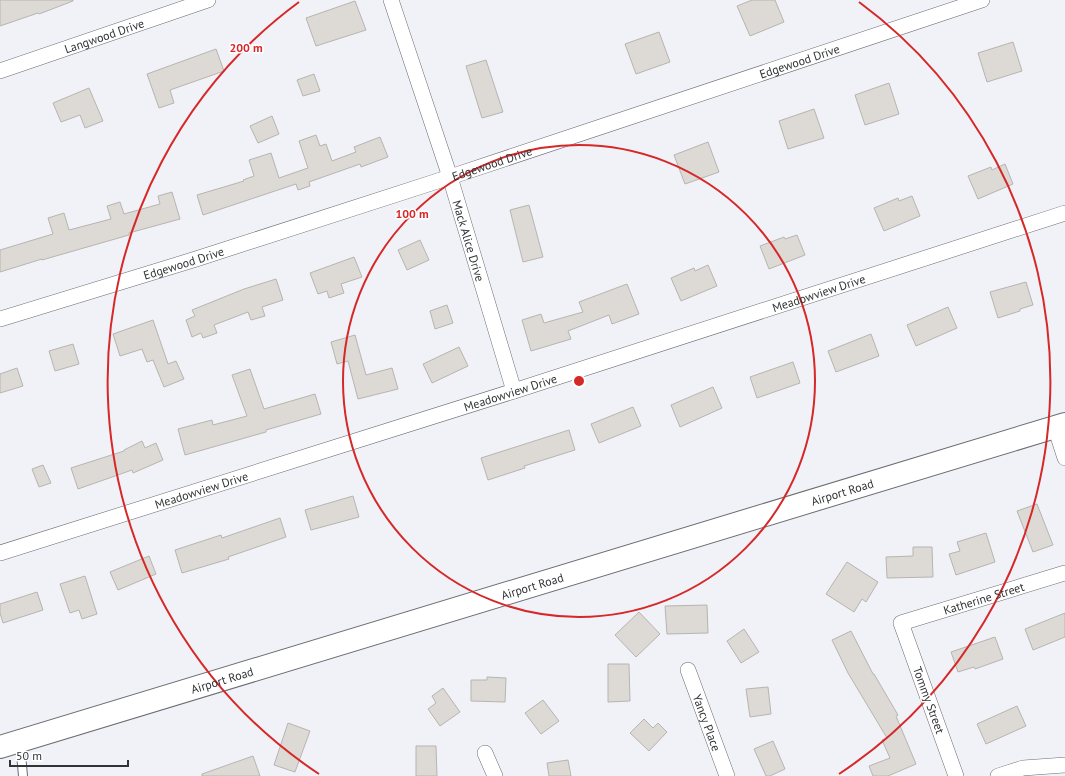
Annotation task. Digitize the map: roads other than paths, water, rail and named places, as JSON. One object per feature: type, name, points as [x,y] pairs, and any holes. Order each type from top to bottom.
[{"type":"highway","name":"Airport Road","points":[[10,744],[1060,425]]},
{"type":"street","name":"Langwood Drive","points":[[0,70],[208,0]]},
{"type":"street","name":"Mack Alice Drive","points":[[391,0],[450,177],[514,391]]},
{"type":"street","name":"Edgewood Drive","points":[[0,319],[196,259],[450,177],[982,0]]},
{"type":"street","name":"Meadowview Drive","points":[[0,553],[514,391],[1065,213]]},
{"type":"street","points":[[1060,425],[1065,458]]},
{"type":"street","name":"Katherine Street","points":[[902,623],[1065,573]]},
{"type":"street","name":"Tommy Street","points":[[902,623],[956,776]]},
{"type":"street","name":"Yancy Place","points":[[688,670],[727,776]]},
{"type":"street","points":[[485,753],[495,776]]},
{"type":"street","points":[[998,776],[1023,768],[1065,765]]},
{"type":"lane","points":[[10,744],[22,776]]}]
